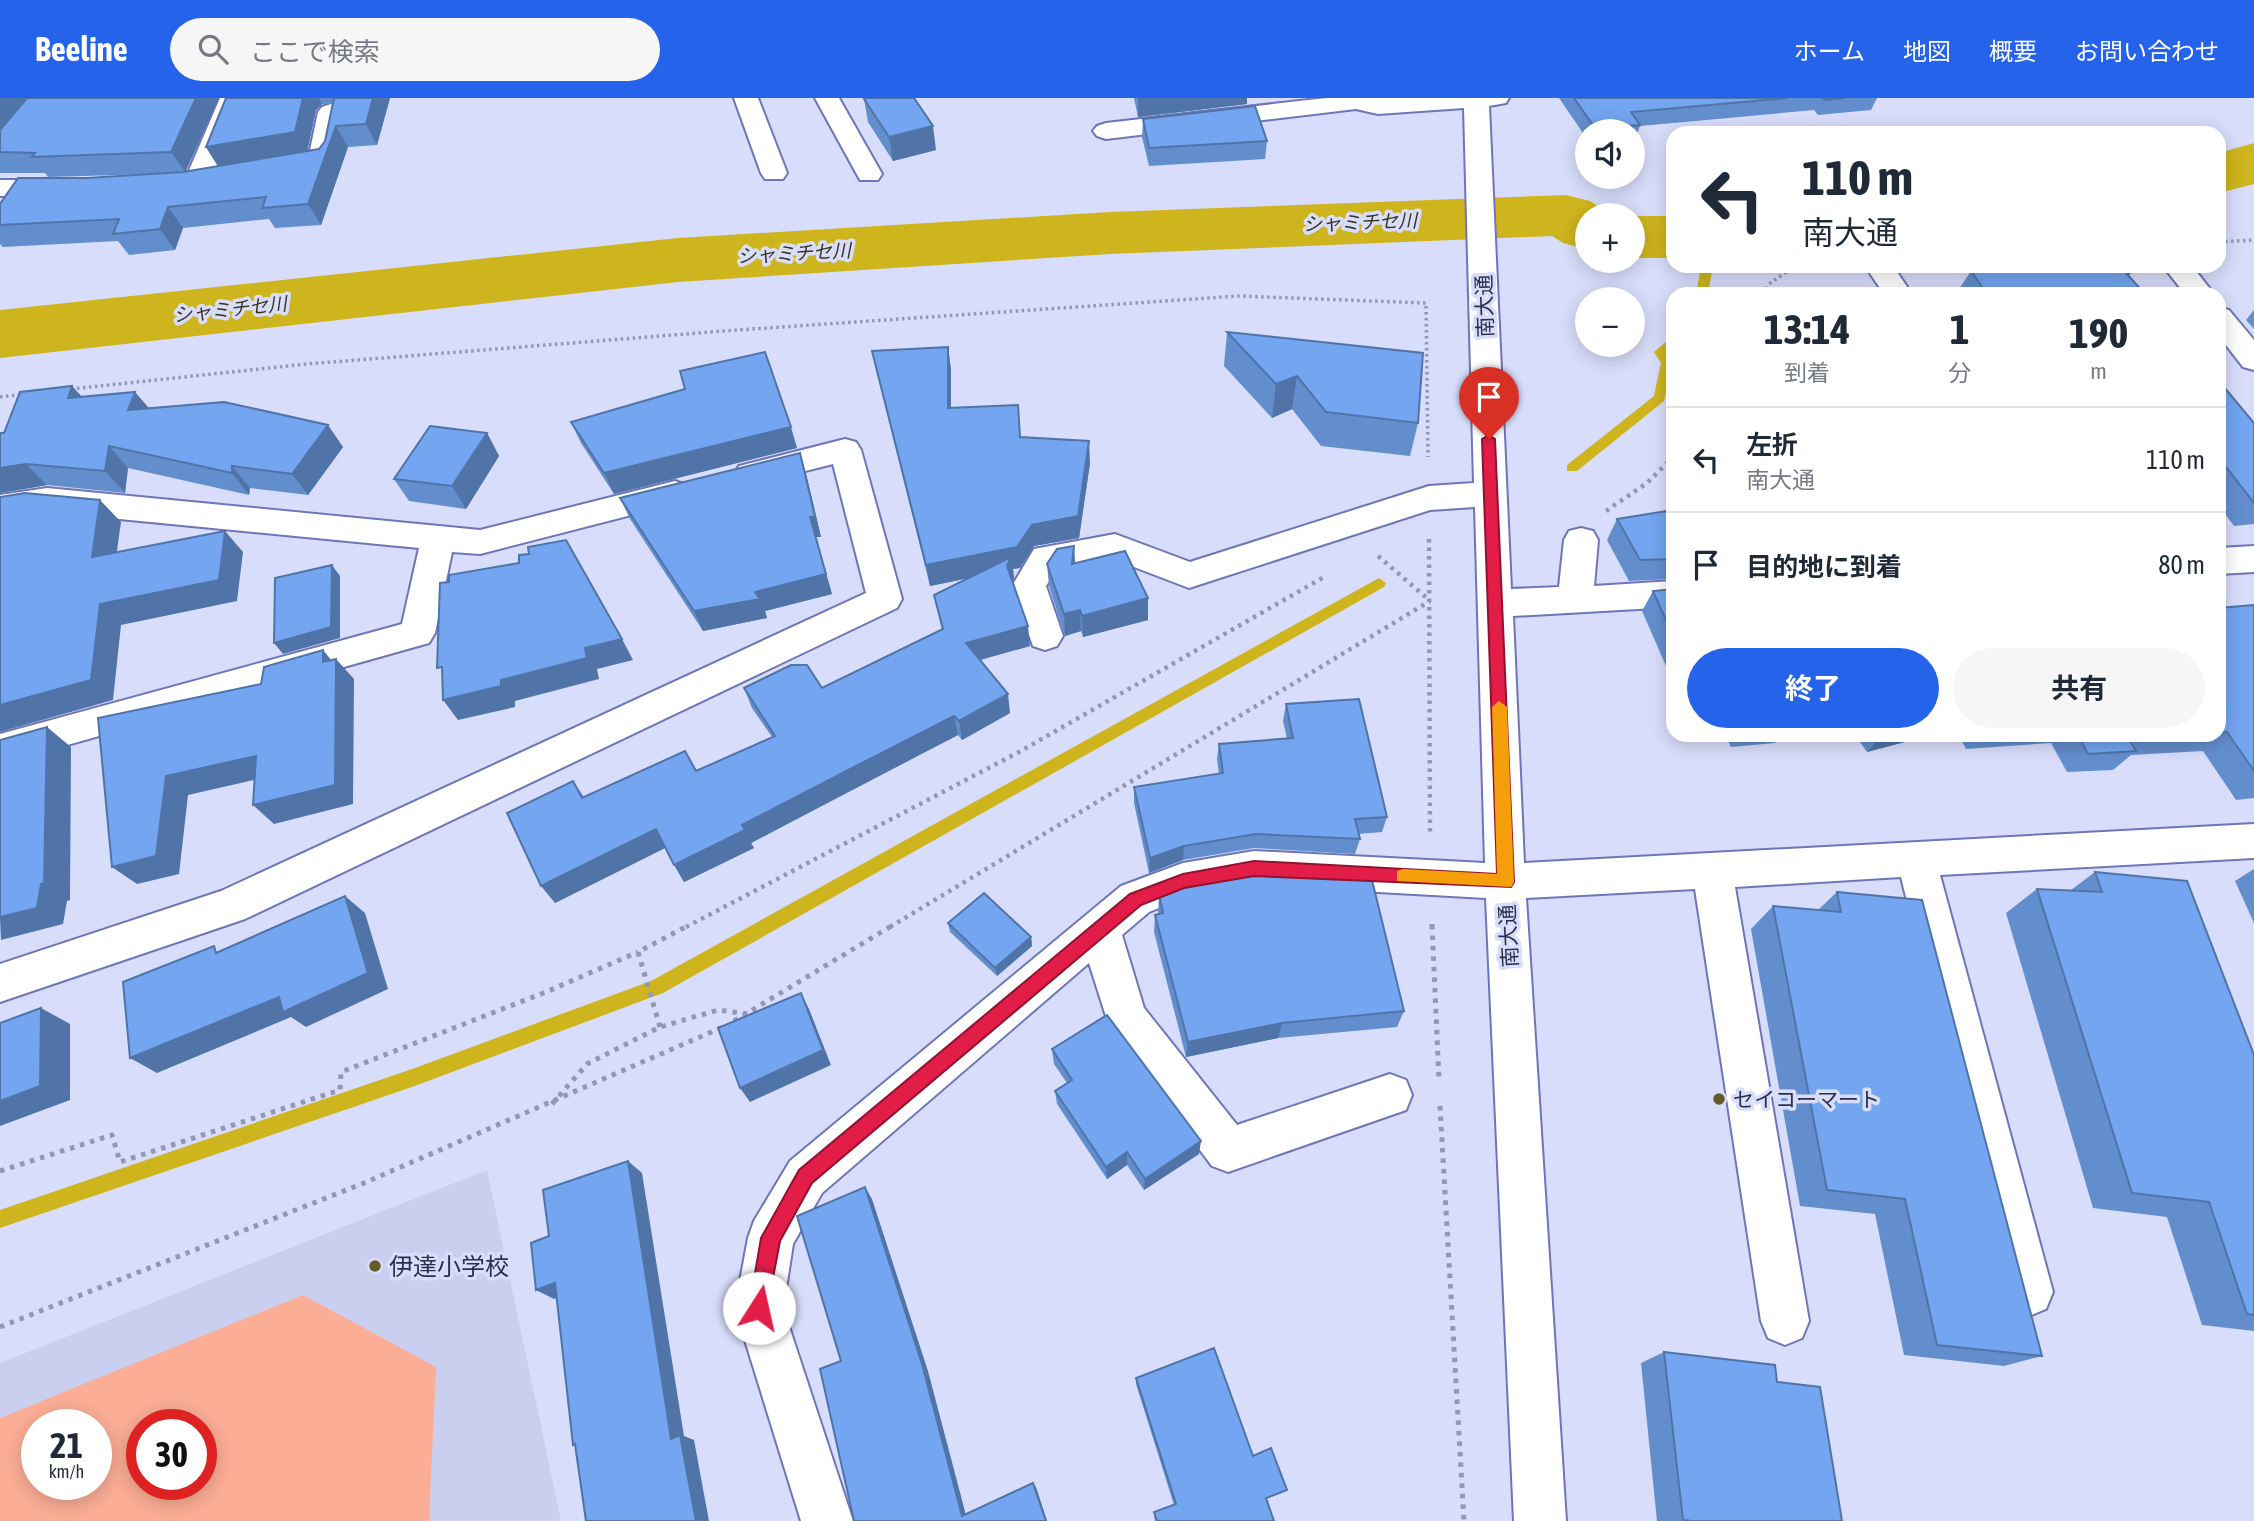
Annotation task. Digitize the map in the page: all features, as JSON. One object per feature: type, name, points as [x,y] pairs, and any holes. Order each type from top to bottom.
[{"type":"street","points":[[197,182],[232,98]]},
{"type":"street","points":[[746,98],[774,173]]},
{"type":"street","points":[[827,98],[870,174]]},
{"type":"street","points":[[1106,131],[1355,100],[1378,106],[1483,99]]},
{"type":"street","name":"南大通","points":[[1483,99],[1477,165],[1505,882],[1540,1521]]},
{"type":"street","points":[[266,170],[321,162],[331,112]]},
{"type":"street","points":[[170,183],[224,177]]},
{"type":"street","points":[[0,188],[89,188]]},
{"type":"street","points":[[2184,273],[2194,287]]},
{"type":"street","points":[[2226,326],[2254,360]]},
{"type":"street","points":[[0,507],[47,500],[480,542],[845,450],[886,599],[231,906],[0,984]]},
{"type":"street","points":[[1045,636],[1029,586],[1046,558],[1115,546],[1189,575],[1429,498],[1491,494]]},
{"type":"street","points":[[0,749],[417,633],[438,539]]},
{"type":"street","points":[[1575,600],[1581,540]]},
{"type":"street","points":[[2226,561],[2254,559]]},
{"type":"street","points":[[1496,603],[1666,594]]},
{"type":"street","points":[[827,1521],[759,1308],[771,1238],[806,1177],[1135,899],[1183,881],[1254,869],[1505,882],[2254,841]]},
{"type":"street","points":[[1916,858],[2029,1292]]},
{"type":"street","points":[[1712,869],[1785,1321]]},
{"type":"street","points":[[1100,929],[1126,1018],[1228,1150],[1390,1095]]},
{"type":"path","points":[[2226,242],[2254,240]]},
{"type":"path","points":[[1767,287],[1785,273]]},
{"type":"path","points":[[64,390],[307,364],[709,332],[1224,297],[1426,303],[1430,878],[1464,1521]]},
{"type":"path","points":[[0,397],[37,393]]},
{"type":"path","points":[[1581,540],[1599,516],[1647,483],[1666,464]]},
{"type":"path","points":[[1371,550],[1430,601]]},
{"type":"path","points":[[0,1171],[112,1135],[120,1162],[340,1090],[341,1072],[547,992],[638,952],[1019,752],[1334,571]]},
{"type":"path","points":[[0,1327],[178,1259],[548,1108],[749,1014],[1430,601]]},
{"type":"path","points":[[638,952],[660,1027]]},
{"type":"path","points":[[548,1108],[587,1064],[660,1027],[718,1010],[749,1014]]},
{"type":"shaded area","name":"伊達小学校","points":[[487,1170],[561,1521],[0,1521],[0,1363]]},
{"type":"shaded area","points":[[303,1295],[436,1367],[429,1521],[0,1521],[0,1418],[21,1409],[21,1500],[112,1500],[112,1409],[22,1409]]},
{"type":"building","points":[[27,98],[196,98],[171,152],[32,157],[35,153],[0,152],[0,130]]},
{"type":"building","points":[[226,98],[303,98],[295,132],[206,147]]},
{"type":"building","points":[[334,98],[373,98],[366,124],[336,126],[308,204],[262,208],[266,197],[168,207],[160,229],[113,234],[119,219],[0,225],[0,204],[18,178],[87,178],[183,172],[319,149],[325,141]]},
{"type":"building","points":[[914,98],[933,126],[889,137],[864,99]]},
{"type":"building","points":[[1574,98],[1787,98],[1631,112],[1636,119],[1589,119]]},
{"type":"building","points":[[1255,106],[1267,141],[1149,148],[1143,119]]},
{"type":"building","points":[[1972,273],[2126,273],[2139,287],[1982,287]]},
{"type":"building","points":[[1227,332],[1423,353],[1418,423],[1326,412],[1297,376],[1276,384]]},
{"type":"building","points":[[948,347],[948,408],[1018,405],[1020,437],[1089,441],[1078,516],[1032,525],[1017,547],[926,565],[872,351]]},
{"type":"building","points":[[765,352],[791,427],[604,473],[571,422],[685,389],[680,371]]},
{"type":"building","points":[[72,386],[68,398],[135,392],[128,410],[224,402],[328,425],[292,474],[232,466],[232,473],[109,446],[105,471],[26,464],[0,468],[0,433],[4,433],[20,392]]},
{"type":"building","points":[[2226,389],[2254,423],[2254,503],[2226,467]]},
{"type":"building","points":[[430,426],[487,433],[452,486],[394,479]]},
{"type":"building","points":[[800,453],[815,516],[810,517],[826,574],[755,592],[760,599],[694,611],[620,498]]},
{"type":"building","points":[[25,493],[100,500],[92,557],[225,531],[219,580],[100,604],[91,680],[0,705],[0,497]]},
{"type":"building","points":[[1666,511],[1666,559],[1640,560],[1617,519]]},
{"type":"building","points":[[566,540],[622,639],[585,648],[587,658],[501,680],[501,686],[443,700],[442,667],[437,668],[440,583],[449,582],[449,575],[519,563],[519,555],[529,554],[528,547]]},
{"type":"building","points":[[1074,546],[1072,564],[1125,551],[1148,598],[1082,616],[1080,610],[1064,614],[1047,564],[1057,549]]},
{"type":"building","points":[[1011,557],[1007,566],[1028,626],[966,643],[1008,694],[959,721],[954,716],[858,765],[742,825],[745,830],[674,865],[656,829],[541,886],[507,813],[573,781],[582,798],[685,751],[696,771],[775,736],[744,688],[791,665],[807,665],[822,688],[943,629],[934,595]]},
{"type":"building","points":[[332,565],[331,627],[274,643],[275,578]]},
{"type":"building","points":[[1666,590],[1666,620],[1653,591]]},
{"type":"building","points":[[2254,605],[2254,771],[2226,732],[2226,607]]},
{"type":"building","points":[[323,650],[323,662],[336,659],[335,785],[253,805],[256,756],[166,776],[156,856],[112,867],[98,718],[261,684],[264,667]]},
{"type":"building","points":[[1359,699],[1387,817],[1355,819],[1360,839],[1256,834],[1184,846],[1150,858],[1134,787],[1223,773],[1219,744],[1293,738],[1286,704]]},
{"type":"building","points":[[47,727],[44,883],[41,884],[37,908],[0,917],[0,740]]},
{"type":"building","points":[[2082,742],[2130,742],[2136,751],[2088,754]]},
{"type":"building","points":[[1257,870],[1371,876],[1404,1011],[1282,1023],[1188,1042],[1155,915],[1163,913],[1159,894],[1186,883]]},
{"type":"building","points":[[2095,872],[2187,881],[2254,1055],[2254,1315],[2247,1314],[2209,1202],[2132,1193],[2037,889],[2102,892]]},
{"type":"building","points":[[1837,892],[1922,900],[2042,1356],[1937,1345],[1905,1199],[1827,1190],[1773,906],[1841,912]]},
{"type":"building","points":[[984,893],[1031,937],[995,968],[948,923]]},
{"type":"building","points":[[345,896],[368,973],[283,1012],[279,997],[130,1058],[123,982],[214,946],[216,953]]},
{"type":"building","points":[[801,993],[823,1050],[740,1088],[718,1028]]},
{"type":"building","points":[[41,1008],[40,1086],[0,1101],[0,1023]]},
{"type":"building","points":[[1107,1015],[1201,1141],[1145,1179],[1127,1152],[1106,1167],[1055,1091],[1072,1080],[1052,1049]]},
{"type":"building","points":[[628,1161],[671,1439],[680,1435],[696,1521],[586,1521],[575,1444],[573,1445],[555,1283],[536,1290],[531,1243],[549,1236],[543,1190]]},
{"type":"building","points":[[865,1187],[922,1364],[962,1516],[1033,1483],[1046,1521],[854,1521],[820,1369],[841,1361],[797,1216]]},
{"type":"building","points":[[1214,1348],[1253,1456],[1271,1448],[1287,1490],[1266,1498],[1274,1521],[1157,1521],[1154,1512],[1176,1504],[1136,1378]]},
{"type":"building","points":[[1664,1352],[1775,1365],[1777,1382],[1820,1387],[1842,1521],[1683,1520]]},
{"type":"waterway","name":"シャミチセ川","points":[[2226,171],[2254,163]]},
{"type":"waterway","name":"シャミチセ川","points":[[0,334],[678,260],[1110,233],[1566,215],[1575,221]]},
{"type":"waterway","name":"シャミチセ川","points":[[1645,237],[1666,237]]},
{"type":"waterway","points":[[1703,287],[1706,273]]},
{"type":"waterway","points":[[1666,346],[1660,352],[1666,361]]},
{"type":"waterway","points":[[1572,468],[1660,398],[1666,368]]},
{"type":"waterway","points":[[0,1219],[412,1078],[657,987],[1379,583]]},
{"type":"slow traffic","points":[[1403,876],[1505,882],[1499,707]]},
{"type":"place","name":"セイコーマート","points":[[1719,1099]]},
{"type":"place","name":"伊達小学校","points":[[375,1266]]},
{"type":"route","points":[[759,1308],[771,1238],[806,1177],[1135,899],[1183,881],[1254,869],[1505,882],[1489,439]]}]
